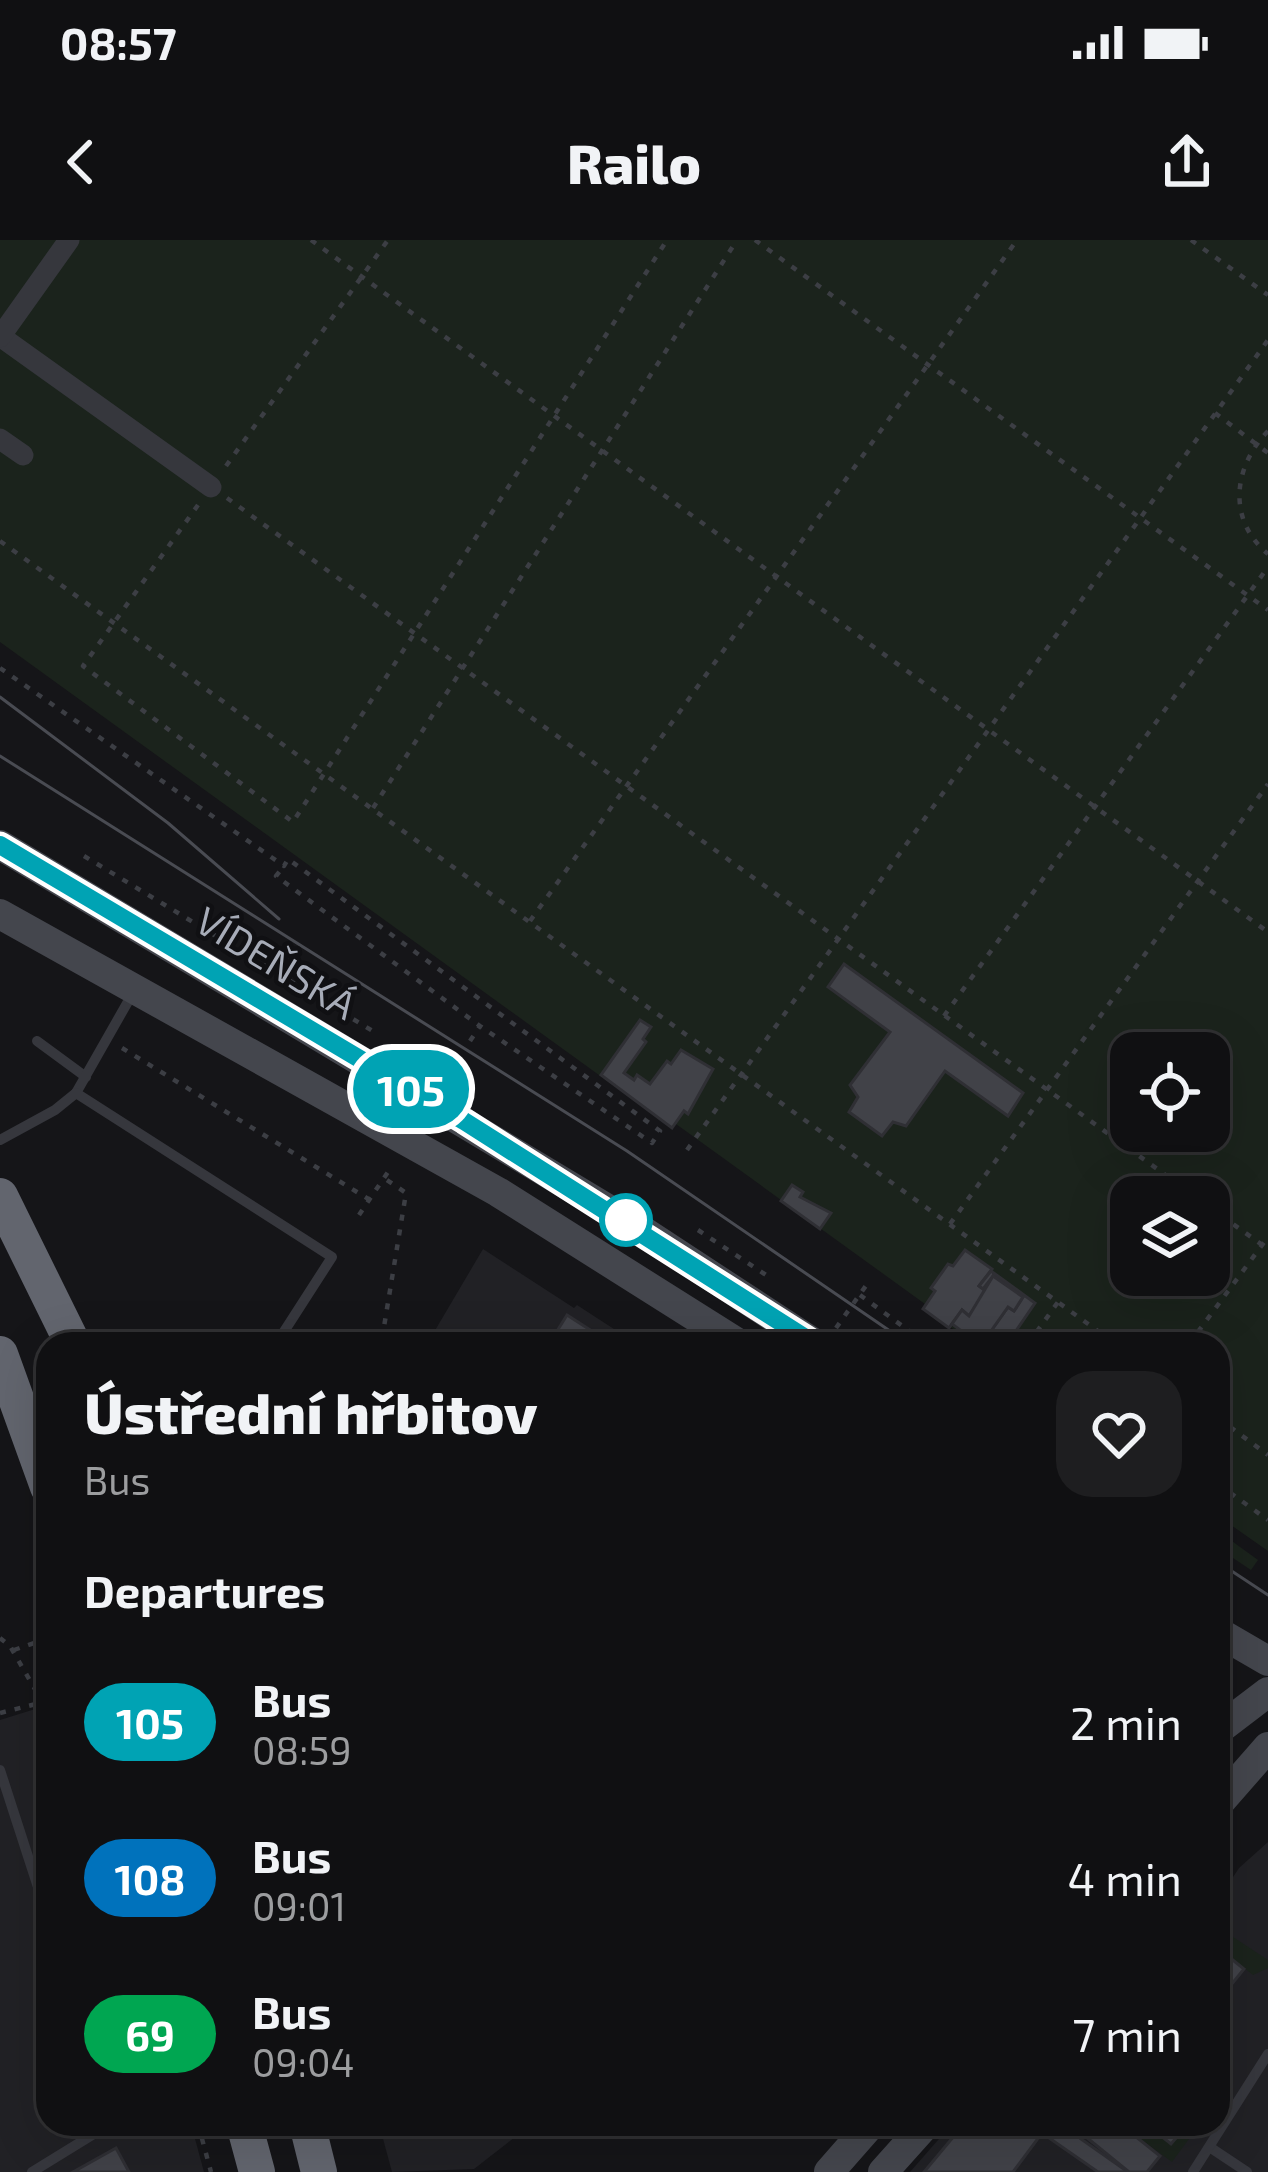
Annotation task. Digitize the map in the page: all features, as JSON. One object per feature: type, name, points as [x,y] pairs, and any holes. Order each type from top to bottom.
[{"type":"highway","points":[[0,1196],[67,1332]]},
{"type":"highway","points":[[0,1354],[36,1454]]},
{"type":"highway","points":[[247,2136],[257,2172]]},
{"type":"highway","points":[[310,2136],[319,2172]]},
{"type":"main road","name":"VÍDEŇSKÁ","points":[[0,845],[818,1332]]},
{"type":"main road","points":[[0,914],[499,1192],[720,1332]]},
{"type":"main road","points":[[1230,1639],[1268,1661]]},
{"type":"main road","points":[[1230,1721],[1268,1692]]},
{"type":"main road","points":[[1230,1790],[1268,1747]]},
{"type":"main road","points":[[829,2172],[860,2136]]},
{"type":"main road","points":[[883,2172],[915,2136]]},
{"type":"street","points":[[69,240],[0,336],[211,487]]},
{"type":"street","points":[[0,439],[23,455]]},
{"type":"lane","points":[[0,1140],[76,1093],[136,988]]},
{"type":"lane","points":[[37,1041],[86,1077]]},
{"type":"lane","points":[[76,1093],[332,1256],[284,1332]]},
{"type":"lane","points":[[0,1770],[36,1881]]},
{"type":"lane","points":[[1230,2117],[1268,2054]]},
{"type":"lane","points":[[32,2172],[90,2136]]},
{"type":"lane","points":[[1193,2172],[1218,2136]]},
{"type":"lane","points":[[1211,2148],[1246,2172]]},
{"type":"path","points":[[311,240],[1268,932]]},
{"type":"path","points":[[388,240],[82,666],[293,822],[668,240]]},
{"type":"path","points":[[373,808],[737,240]]},
{"type":"path","points":[[754,240],[1268,610]]},
{"type":"path","points":[[530,921],[1016,240]]},
{"type":"path","points":[[1191,240],[1268,295]]},
{"type":"path","points":[[687,1150],[1268,340]]},
{"type":"path","points":[[1215,413],[1268,453]]},
{"type":"path","points":[[1268,431],[1240,476],[1239,502],[1246,528],[1268,554]]},
{"type":"path","points":[[211,487],[1167,1176]]},
{"type":"path","points":[[0,542],[1099,1332]]},
{"type":"path","points":[[944,1016],[1268,566]]},
{"type":"path","points":[[0,668],[284,866]]},
{"type":"path","points":[[950,1224],[1268,784]]},
{"type":"path","points":[[84,856],[376,1033]]},
{"type":"path","points":[[288,860],[660,1130],[652,1143],[480,1026],[276,876],[284,866],[288,860]]},
{"type":"path","points":[[470,1041],[480,1026]]},
{"type":"path","points":[[107,1039],[370,1200]]},
{"type":"path","points":[[359,1215],[384,1178],[406,1193],[383,1332]]},
{"type":"path","points":[[1230,1222],[1265,1247]]},
{"type":"path","points":[[1198,1332],[1268,1237]]},
{"type":"path","points":[[828,1332],[870,1280]]},
{"type":"path","points":[[860,1295],[911,1332]]},
{"type":"path","points":[[1037,1332],[1058,1302]]},
{"type":"path","points":[[1230,1427],[1268,1455]]},
{"type":"path","points":[[1230,1493],[1268,1520]]},
{"type":"path","points":[[0,1638],[36,1688]]},
{"type":"path","points":[[12,1651],[36,1642]]},
{"type":"path","points":[[0,1714],[36,1704]]},
{"type":"path","points":[[201,2136],[211,2172]]},
{"type":"shaded area","points":[[0,240],[1268,240],[1268,1551],[1230,1524],[1230,1332],[958,1332],[676,1124],[672,1128],[0,642]]},
{"type":"shaded area","points":[[483,1249],[619,1332],[434,1332]]},
{"type":"shaded area","points":[[1230,1540],[1258,1560],[1251,1570],[1230,1556]]},
{"type":"shaded area","points":[[36,1709],[36,2136],[194,2136],[204,2172],[0,2172],[0,1720]]},
{"type":"shaded area","points":[[1268,1842],[1268,2172],[910,2172],[942,2136],[1230,2136],[1230,1882]]},
{"type":"shaded area","points":[[1230,1935],[1268,1960],[1268,1968],[1253,1975],[1230,1957]]},
{"type":"shaded area","points":[[382,2136],[517,2136],[474,2169],[392,2172]]},
{"type":"shaded area","points":[[1136,2136],[1161,2136],[1171,2144],[1178,2136],[1191,2136],[1172,2162]]},
{"type":"building","points":[[844,964],[1023,1093],[1008,1116],[945,1071],[906,1126],[893,1122],[882,1136],[849,1112],[858,1097],[850,1085],[890,1032],[828,987]]},
{"type":"building","points":[[640,1020],[651,1027],[624,1073],[634,1080],[637,1075],[650,1084],[681,1050],[713,1069],[688,1114],[684,1111],[672,1128],[601,1075]]},
{"type":"building","points":[[792,1185],[803,1192],[800,1197],[831,1213],[820,1229],[781,1201]]},
{"type":"building","points":[[965,1250],[992,1269],[979,1286],[986,1291],[969,1316],[962,1310],[949,1328],[923,1309],[948,1264],[953,1266]]},
{"type":"building","points":[[991,1271],[1035,1303],[1015,1332],[991,1331],[1008,1307],[1014,1311],[1023,1297],[993,1276],[983,1289],[979,1286]]},
{"type":"building","points":[[993,1276],[1023,1297],[1014,1311],[1008,1307],[992,1332],[963,1332],[952,1324],[962,1310],[969,1316]]},
{"type":"building","points":[[567,1315],[593,1332],[556,1332]]},
{"type":"building","points":[[1230,1958],[1244,1969],[1230,1986]]},
{"type":"building","points":[[954,2136],[1040,2136],[1013,2172],[924,2172]]},
{"type":"building","points":[[1046,2136],[1083,2136],[1081,2139],[1128,2172],[1098,2172]]},
{"type":"building","points":[[1135,2136],[1160,2156],[1147,2172],[1129,2172],[1086,2137]]},
{"type":"building","points":[[116,2148],[129,2172],[73,2172]]},
{"type":"tram line","points":[[0,697],[168,823],[279,919]]},
{"type":"tram line","points":[[0,756],[627,1151],[891,1332]]},
{"type":"tram line","points":[[1230,1570],[1268,1595]]},
{"type":"bus line","name":"105","points":[[0,845],[464,1121],[798,1332]]}]
